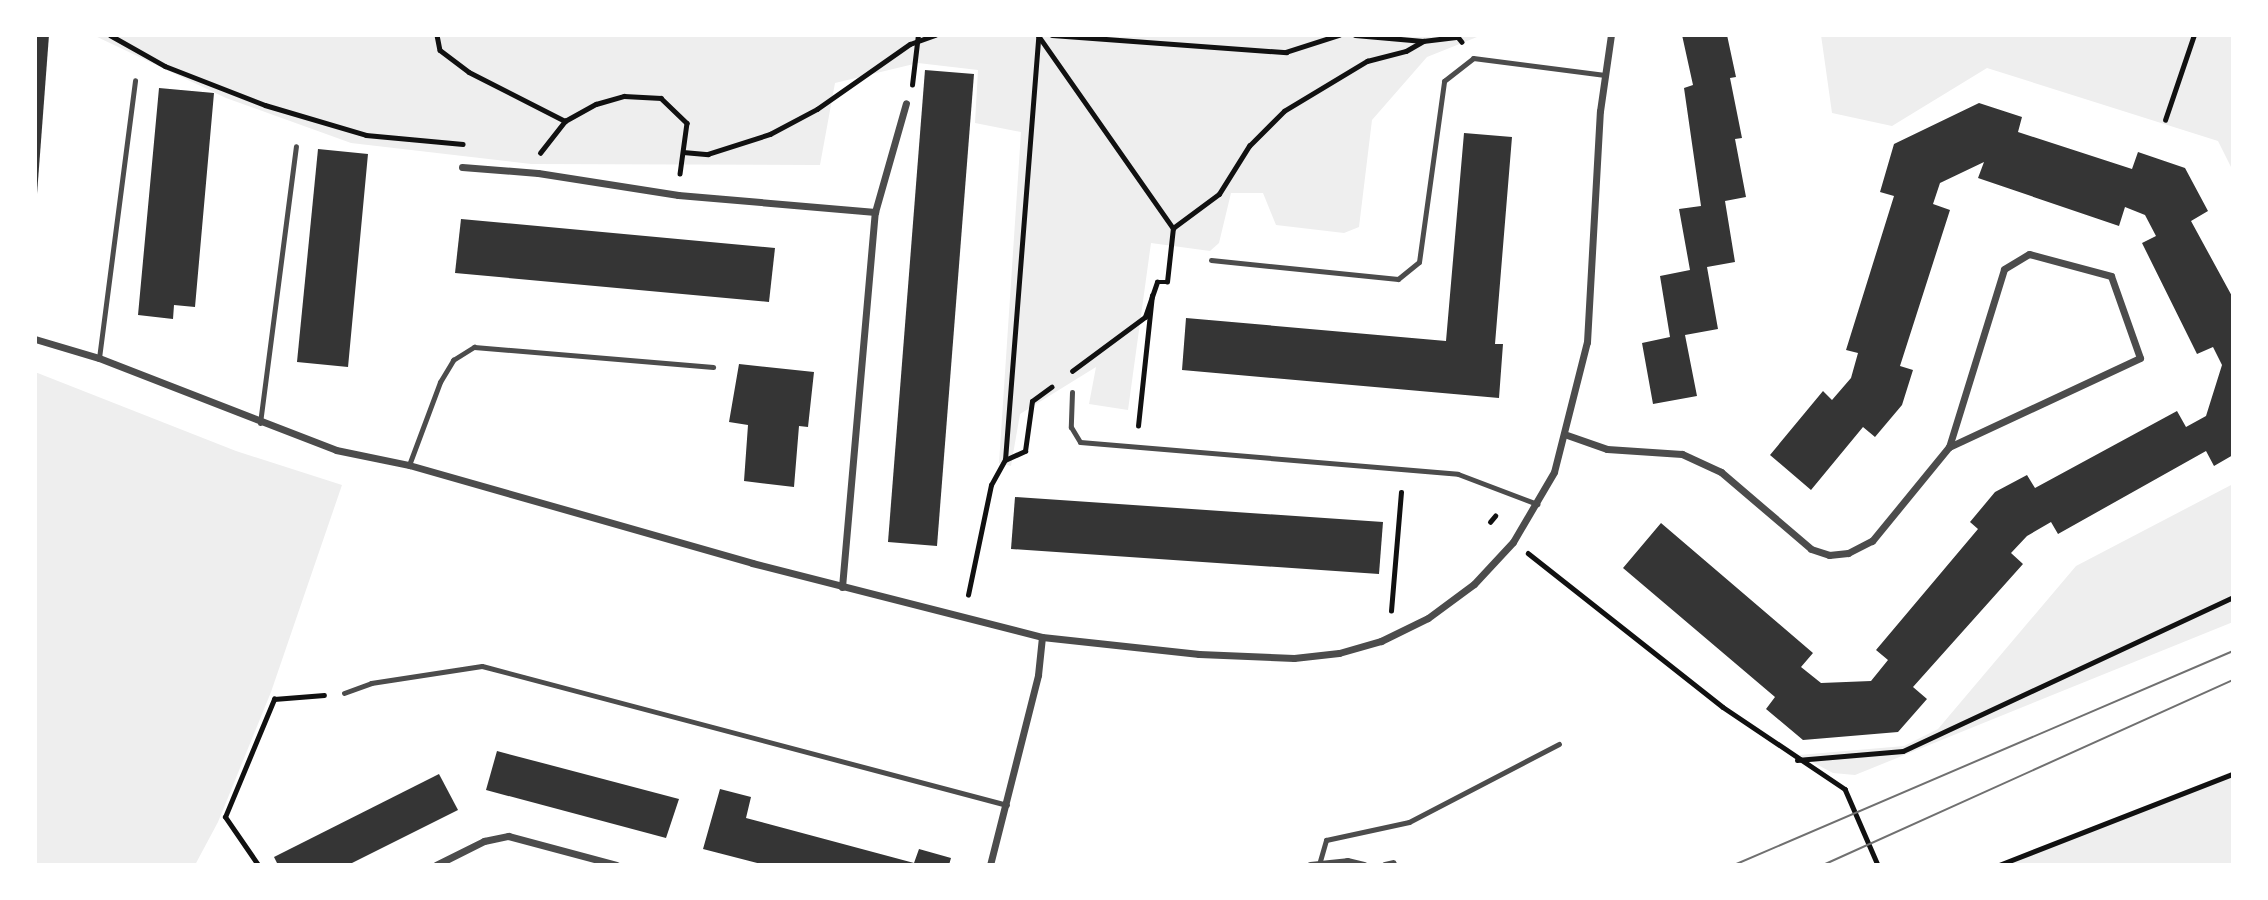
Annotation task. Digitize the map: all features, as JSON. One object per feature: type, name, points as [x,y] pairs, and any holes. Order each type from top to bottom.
[{"type":"street","points":[[35,339],[99,358],[260,423],[336,450],[409,465],[842,587],[1042,637],[1199,654],[1294,658],[1381,641],[1428,618],[1474,584],[1513,542],[1537,504],[1567,435],[1587,342],[1605,75],[1611,35]]},
{"type":"street","points":[[842,587],[875,212],[906,103]]},
{"type":"street","points":[[463,167],[538,173],[678,195],[875,212]]},
{"type":"street","points":[[1567,435],[1607,449],[1682,454],[1721,472],[1811,549],[1829,555],[1848,554],[1872,541],[1949,447],[2004,269],[2029,254],[2111,276],[2140,358],[1949,447]]},
{"type":"street","points":[[989,865],[1007,805],[1038,675],[1042,637]]},
{"type":"street","points":[[436,865],[484,841],[508,836],[616,865]]},
{"type":"street","points":[[1310,865],[1320,862],[1364,865]]},
{"type":"lane","points":[[1211,260],[1398,279],[1419,262],[1444,81],[1473,58],[1605,75]]},
{"type":"lane","points":[[99,358],[135,80]]},
{"type":"lane","points":[[260,423],[296,146]]},
{"type":"lane","points":[[409,465],[440,382],[453,360],[474,347],[713,367]]},
{"type":"lane","points":[[1072,392],[1071,427],[1080,442],[1458,474],[1537,504]]},
{"type":"lane","points":[[344,693],[371,683],[482,666],[1007,805]]},
{"type":"lane","points":[[1320,862],[1326,840],[1409,822],[1559,744]]},
{"type":"path","points":[[110,35],[165,66],[265,105],[366,135],[476,146]]},
{"type":"path","points":[[437,35],[440,50],[469,72],[565,121]]},
{"type":"path","points":[[906,103],[920,42],[918,35]]},
{"type":"path","points":[[683,152],[708,154],[770,134],[817,109],[910,44],[936,35]]},
{"type":"path","points":[[1038,35],[1172,228],[1219,194],[1250,146],[1284,111],[1357,66],[1423,41],[1458,36],[1473,58]]},
{"type":"path","points":[[1005,460],[1038,35]]},
{"type":"path","points":[[1052,35],[1286,52],[1339,35]]},
{"type":"path","points":[[1088,37],[1095,35]]},
{"type":"path","points":[[1355,35],[1423,41]]},
{"type":"path","points":[[2165,120],[2194,35]]},
{"type":"path","points":[[538,173],[539,154],[565,121],[596,104],[624,96],[661,99],[687,124],[678,195]]},
{"type":"path","points":[[525,153],[539,154]]},
{"type":"path","points":[[1135,448],[1152,292]]},
{"type":"path","points":[[1391,611],[1401,492]]},
{"type":"path","points":[[1490,522],[1495,516]]},
{"type":"path","points":[[1527,553],[1796,760],[1845,789],[1878,865]]},
{"type":"path","points":[[1796,760],[1903,751],[2233,597]]},
{"type":"path","points":[[258,865],[225,817],[274,699],[344,693]]},
{"type":"path","points":[[1999,865],[2233,774]]},
{"type":"path","points":[[1854,833],[1862,829]]},
{"type":"shaded area","points":[[93,35],[1482,35],[1427,57],[1372,120],[1359,227],[1344,233],[1276,225],[1263,193],[1231,193],[1219,243],[1210,251],[1151,243],[1128,410],[1089,404],[1096,367],[1020,414],[1011,466],[999,463],[1021,132],[975,123],[978,70],[918,63],[835,83],[820,165],[531,164],[351,143],[226,98]]},
{"type":"shaded area","points":[[1821,35],[2233,35],[2233,171],[2218,141],[1987,68],[1892,126],[1832,113]]},
{"type":"shaded area","points":[[35,372],[236,451],[342,485],[271,692],[218,822],[195,865],[35,865]]},
{"type":"shaded area","points":[[2233,484],[2233,622],[1855,775],[1833,773],[1799,755],[1904,746],[1938,729],[2076,566]]},
{"type":"shaded area","points":[[2233,771],[2233,865],[2003,865]]},
{"type":"building","points":[[35,35],[49,35],[37,194],[35,194]]},
{"type":"building","points":[[1682,35],[1727,35],[1736,77],[1730,78],[1742,138],[1735,139],[1746,197],[1725,201],[1735,262],[1707,267],[1718,329],[1685,335],[1697,396],[1653,404],[1642,343],[1670,337],[1660,276],[1690,270],[1679,209],[1701,206],[1684,88],[1693,85]]},
{"type":"building","points":[[925,70],[974,74],[937,546],[888,542]]},
{"type":"building","points":[[159,88],[214,93],[195,307],[174,305],[173,319],[138,315]]},
{"type":"building","points":[[1979,103],[2022,117],[2018,132],[2132,169],[2138,152],[2185,168],[2208,211],[2191,221],[2233,298],[2233,455],[2214,466],[2206,451],[2058,534],[2051,522],[2027,536],[2011,553],[2023,564],[1913,687],[1927,699],[1898,732],[1803,740],[1766,709],[1775,697],[1623,568],[1661,523],[1813,653],[1801,667],[1821,683],[1871,681],[1888,660],[1876,650],[1978,529],[1970,522],[1995,492],[2027,475],[2035,488],[2177,411],[2186,427],[2206,416],[2222,365],[2213,347],[2197,354],[2142,243],[2156,236],[2145,215],[2125,207],[2119,226],[1978,178],[1984,162],[1940,183],[1933,204],[1950,210],[1900,366],[1913,370],[1902,405],[1875,437],[1863,427],[1811,490],[1770,455],[1823,391],[1832,400],[1851,378],[1858,353],[1846,350],[1894,196],[1880,192],[1894,144]]},
{"type":"building","points":[[1464,133],[1512,137],[1495,344],[1503,344],[1499,398],[1182,370],[1186,318],[1446,341]]},
{"type":"building","points":[[318,149],[368,154],[348,367],[297,362]]},
{"type":"building","points":[[461,219],[775,248],[769,302],[455,273]]},
{"type":"building","points":[[739,364],[814,372],[808,427],[799,426],[794,487],[744,481],[748,425],[729,422]]},
{"type":"building","points":[[1015,497],[1383,522],[1379,574],[1011,549]]},
{"type":"building","points":[[497,751],[679,799],[666,838],[486,790]]},
{"type":"building","points":[[439,774],[458,810],[348,865],[278,865],[274,857]]},
{"type":"building","points":[[720,789],[751,797],[746,818],[914,863],[919,849],[951,858],[949,865],[765,865],[703,849]]},
{"type":"tram line","points":[[1734,865],[2233,651]]},
{"type":"tram line","points":[[1823,865],[2233,680]]}]
